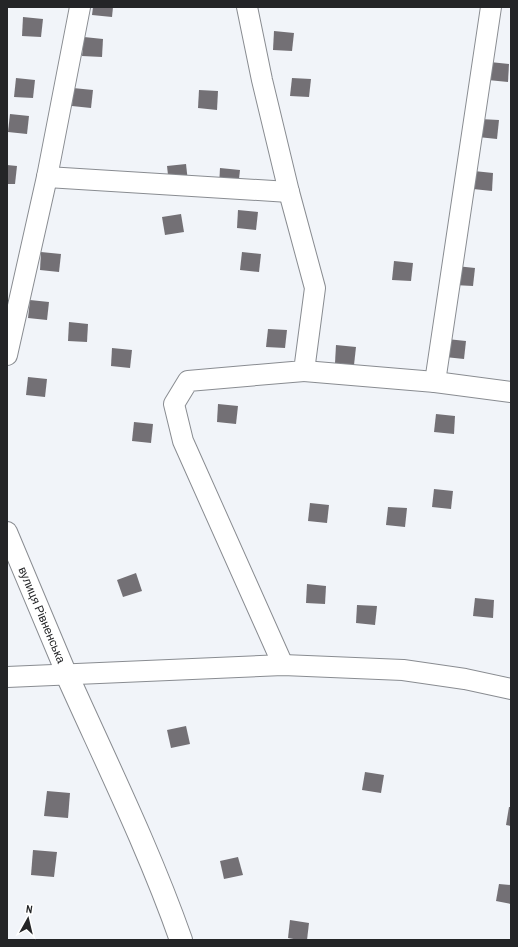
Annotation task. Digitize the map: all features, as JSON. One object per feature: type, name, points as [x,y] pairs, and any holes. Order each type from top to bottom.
[{"type":"street","points":[[7,355],[47,177],[80,7]]},
{"type":"street","points":[[247,7],[262,80],[289,192],[315,288],[304,371]]},
{"type":"street","points":[[435,382],[491,7]]},
{"type":"street","points":[[47,177],[289,192]]},
{"type":"street","points":[[283,665],[183,441],[174,404],[188,380],[304,371],[435,382],[511,392]]},
{"type":"street","name":"вулиця Рівненська","points":[[7,532],[67,675]]},
{"type":"street","points":[[7,677],[283,665],[403,670],[465,679],[511,689]]},
{"type":"street","points":[[67,675],[138,834],[181,940]]},
{"type":"building","points":[[93,7],[113,7],[112,17],[92,15]]},
{"type":"building","points":[[23,17],[43,19],[41,37],[22,36]]},
{"type":"building","points":[[274,31],[294,33],[292,51],[273,50]]},
{"type":"building","points":[[84,37],[103,39],[102,57],[82,56]]},
{"type":"building","points":[[490,62],[509,64],[508,82],[488,80]]},
{"type":"building","points":[[16,78],[35,80],[33,98],[14,97]]},
{"type":"building","points":[[292,78],[311,79],[309,97],[290,96]]},
{"type":"building","points":[[73,88],[93,90],[91,108],[72,106]]},
{"type":"building","points":[[199,90],[218,91],[217,110],[198,108]]},
{"type":"building","points":[[10,114],[29,116],[27,134],[8,132]]},
{"type":"building","points":[[480,119],[499,120],[497,139],[478,137]]},
{"type":"building","points":[[186,164],[188,182],[169,184],[167,166]]},
{"type":"building","points":[[7,165],[17,166],[15,184],[7,184]]},
{"type":"building","points":[[220,168],[240,170],[238,188],[219,186]]},
{"type":"building","points":[[474,171],[493,173],[492,191],[473,189]]},
{"type":"building","points":[[238,210],[258,212],[256,230],[237,228]]},
{"type":"building","points":[[181,214],[184,232],[165,235],[162,217]]},
{"type":"building","points":[[41,252],[61,254],[59,272],[40,270]]},
{"type":"building","points":[[242,252],[261,254],[259,272],[240,270]]},
{"type":"building","points":[[394,261],[413,263],[411,281],[392,280]]},
{"type":"building","points":[[456,266],[475,268],[473,286],[454,285]]},
{"type":"building","points":[[30,300],[49,302],[47,320],[28,318]]},
{"type":"building","points":[[69,322],[88,324],[87,342],[68,341]]},
{"type":"building","points":[[268,329],[287,330],[285,348],[266,347]]},
{"type":"building","points":[[447,339],[466,341],[464,359],[445,357]]},
{"type":"building","points":[[336,345],[356,347],[354,365],[335,363]]},
{"type":"building","points":[[112,348],[132,350],[130,368],[111,366]]},
{"type":"building","points":[[28,377],[47,379],[45,397],[26,395]]},
{"type":"building","points":[[218,404],[238,406],[236,424],[217,422]]},
{"type":"building","points":[[436,414],[455,416],[454,434],[434,432]]},
{"type":"building","points":[[134,422],[153,424],[151,443],[132,441]]},
{"type":"building","points":[[434,489],[453,491],[451,509],[432,507]]},
{"type":"building","points":[[310,503],[329,505],[327,523],[308,521]]},
{"type":"building","points":[[388,507],[407,508],[405,527],[386,525]]},
{"type":"building","points":[[136,573],[142,591],[123,597],[117,580]]},
{"type":"building","points":[[307,584],[326,586],[325,604],[306,603]]},
{"type":"building","points":[[475,598],[494,600],[493,618],[473,616]]},
{"type":"building","points":[[357,605],[377,606],[375,625],[356,623]]},
{"type":"building","points":[[186,726],[190,744],[171,748],[167,730]]},
{"type":"building","points":[[365,772],[384,775],[381,793],[362,790]]},
{"type":"building","points":[[47,791],[70,793],[68,818],[44,816]]},
{"type":"building","points":[[509,807],[511,807],[511,826],[506,825]]},
{"type":"building","points":[[33,850],[57,852],[54,877],[31,875]]},
{"type":"building","points":[[238,857],[243,875],[224,879],[220,861]]},
{"type":"building","points":[[499,884],[511,885],[511,904],[496,901]]},
{"type":"building","points":[[290,920],[309,923],[307,940],[288,938]]}]
